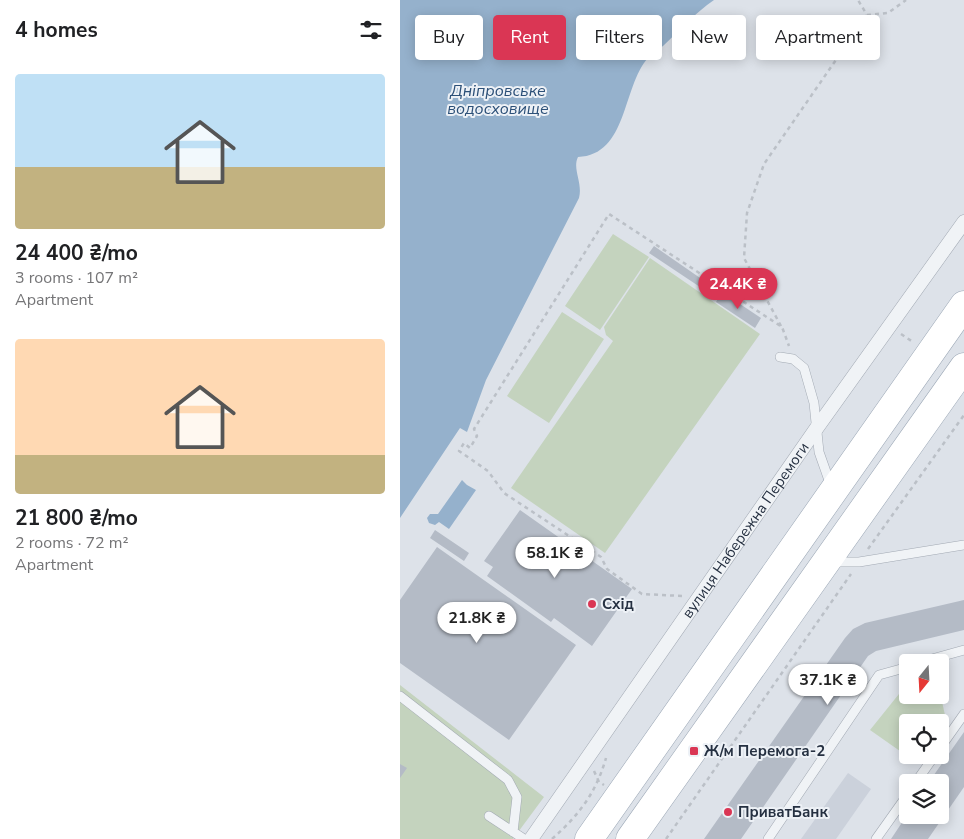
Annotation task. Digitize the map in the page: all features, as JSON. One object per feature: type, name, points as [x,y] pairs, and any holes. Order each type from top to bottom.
[{"type":"main road","points":[[589,839],[964,305]]},
{"type":"main road","points":[[630,839],[964,367]]},
{"type":"street","name":"вулиця Набережна Перемоги","points":[[531,839],[816,429],[964,222]]},
{"type":"lane","points":[[780,357],[794,359],[804,368],[814,403],[819,452],[833,492]]},
{"type":"lane","points":[[831,555],[841,562],[859,562],[964,545]]},
{"type":"lane","points":[[949,654],[964,650]]},
{"type":"lane","points":[[768,839],[879,675],[899,669]]},
{"type":"lane","points":[[400,696],[508,780],[518,797],[513,832]]},
{"type":"lane","points":[[949,735],[964,714]]},
{"type":"lane","points":[[876,839],[899,807]]},
{"type":"lane","points":[[489,816],[524,839]]},
{"type":"path","points":[[858,0],[867,15],[888,13],[906,0]]},
{"type":"path","points":[[794,359],[782,327],[744,258],[748,212],[764,164],[836,60]]},
{"type":"path","points":[[699,597],[642,594],[607,569],[601,557],[504,494],[488,472],[459,451],[464,443],[470,448],[477,436],[474,429],[609,214],[782,327]]},
{"type":"path","points":[[896,342],[902,334]]},
{"type":"path","points":[[666,839],[964,415]]},
{"type":"path","points":[[552,839],[573,821],[599,782],[608,750]]},
{"type":"path","points":[[588,757],[599,782],[607,787]]},
{"type":"path","points":[[671,832],[672,839]]},
{"type":"shaded area","points":[[848,773],[871,789],[836,839],[801,839]]},
{"type":"green space","points":[[613,234],[649,257],[600,330],[565,306]]},
{"type":"green space","points":[[650,258],[760,334],[605,553],[511,488],[613,341],[606,335],[604,327]]},
{"type":"green space","points":[[562,312],[604,339],[549,423],[507,396]]},
{"type":"green space","points":[[400,685],[544,797],[513,839],[400,839]]},
{"type":"green space","points":[[899,694],[899,704],[943,704],[945,714],[899,714],[899,750],[870,730]]},
{"type":"water","name":"Дніпровське водосховище","points":[[400,0],[714,0],[695,15],[672,15],[672,37],[662,47],[662,15],[576,15],[576,60],[647,60],[633,85],[622,118],[606,145],[594,153],[578,157],[576,166],[580,187],[579,198],[486,380],[467,432],[460,428],[400,518]]},
{"type":"water","points":[[462,480],[476,490],[449,529],[439,522],[435,525],[429,523],[427,518],[430,514],[438,514]]},
{"type":"building","points":[[654,246],[716,289],[712,295],[649,253]]},
{"type":"building","points":[[722,292],[761,318],[755,328],[716,302]]},
{"type":"building","points":[[520,510],[632,589],[592,646],[554,618],[551,622],[487,576],[493,567],[484,561]]},
{"type":"building","points":[[435,530],[469,553],[464,561],[430,538]]},
{"type":"building","points":[[437,547],[576,645],[509,740],[400,663],[400,600]]},
{"type":"building","points":[[964,600],[964,630],[876,651],[868,656],[741,839],[704,839],[853,629],[865,623]]},
{"type":"building","points":[[964,732],[964,787],[949,809],[949,774],[935,774],[942,764],[949,764],[949,753]]},
{"type":"building","points":[[400,764],[407,768],[400,778]]},
{"type":"building","points":[[901,824],[938,824],[928,839],[891,839]]},
{"type":"place","name":"Схід","points":[[592,604]]},
{"type":"place","name":"Ж/м Перемога-2","points":[[694,751]]},
{"type":"place","name":"ПриватБанк","points":[[728,812]]}]
